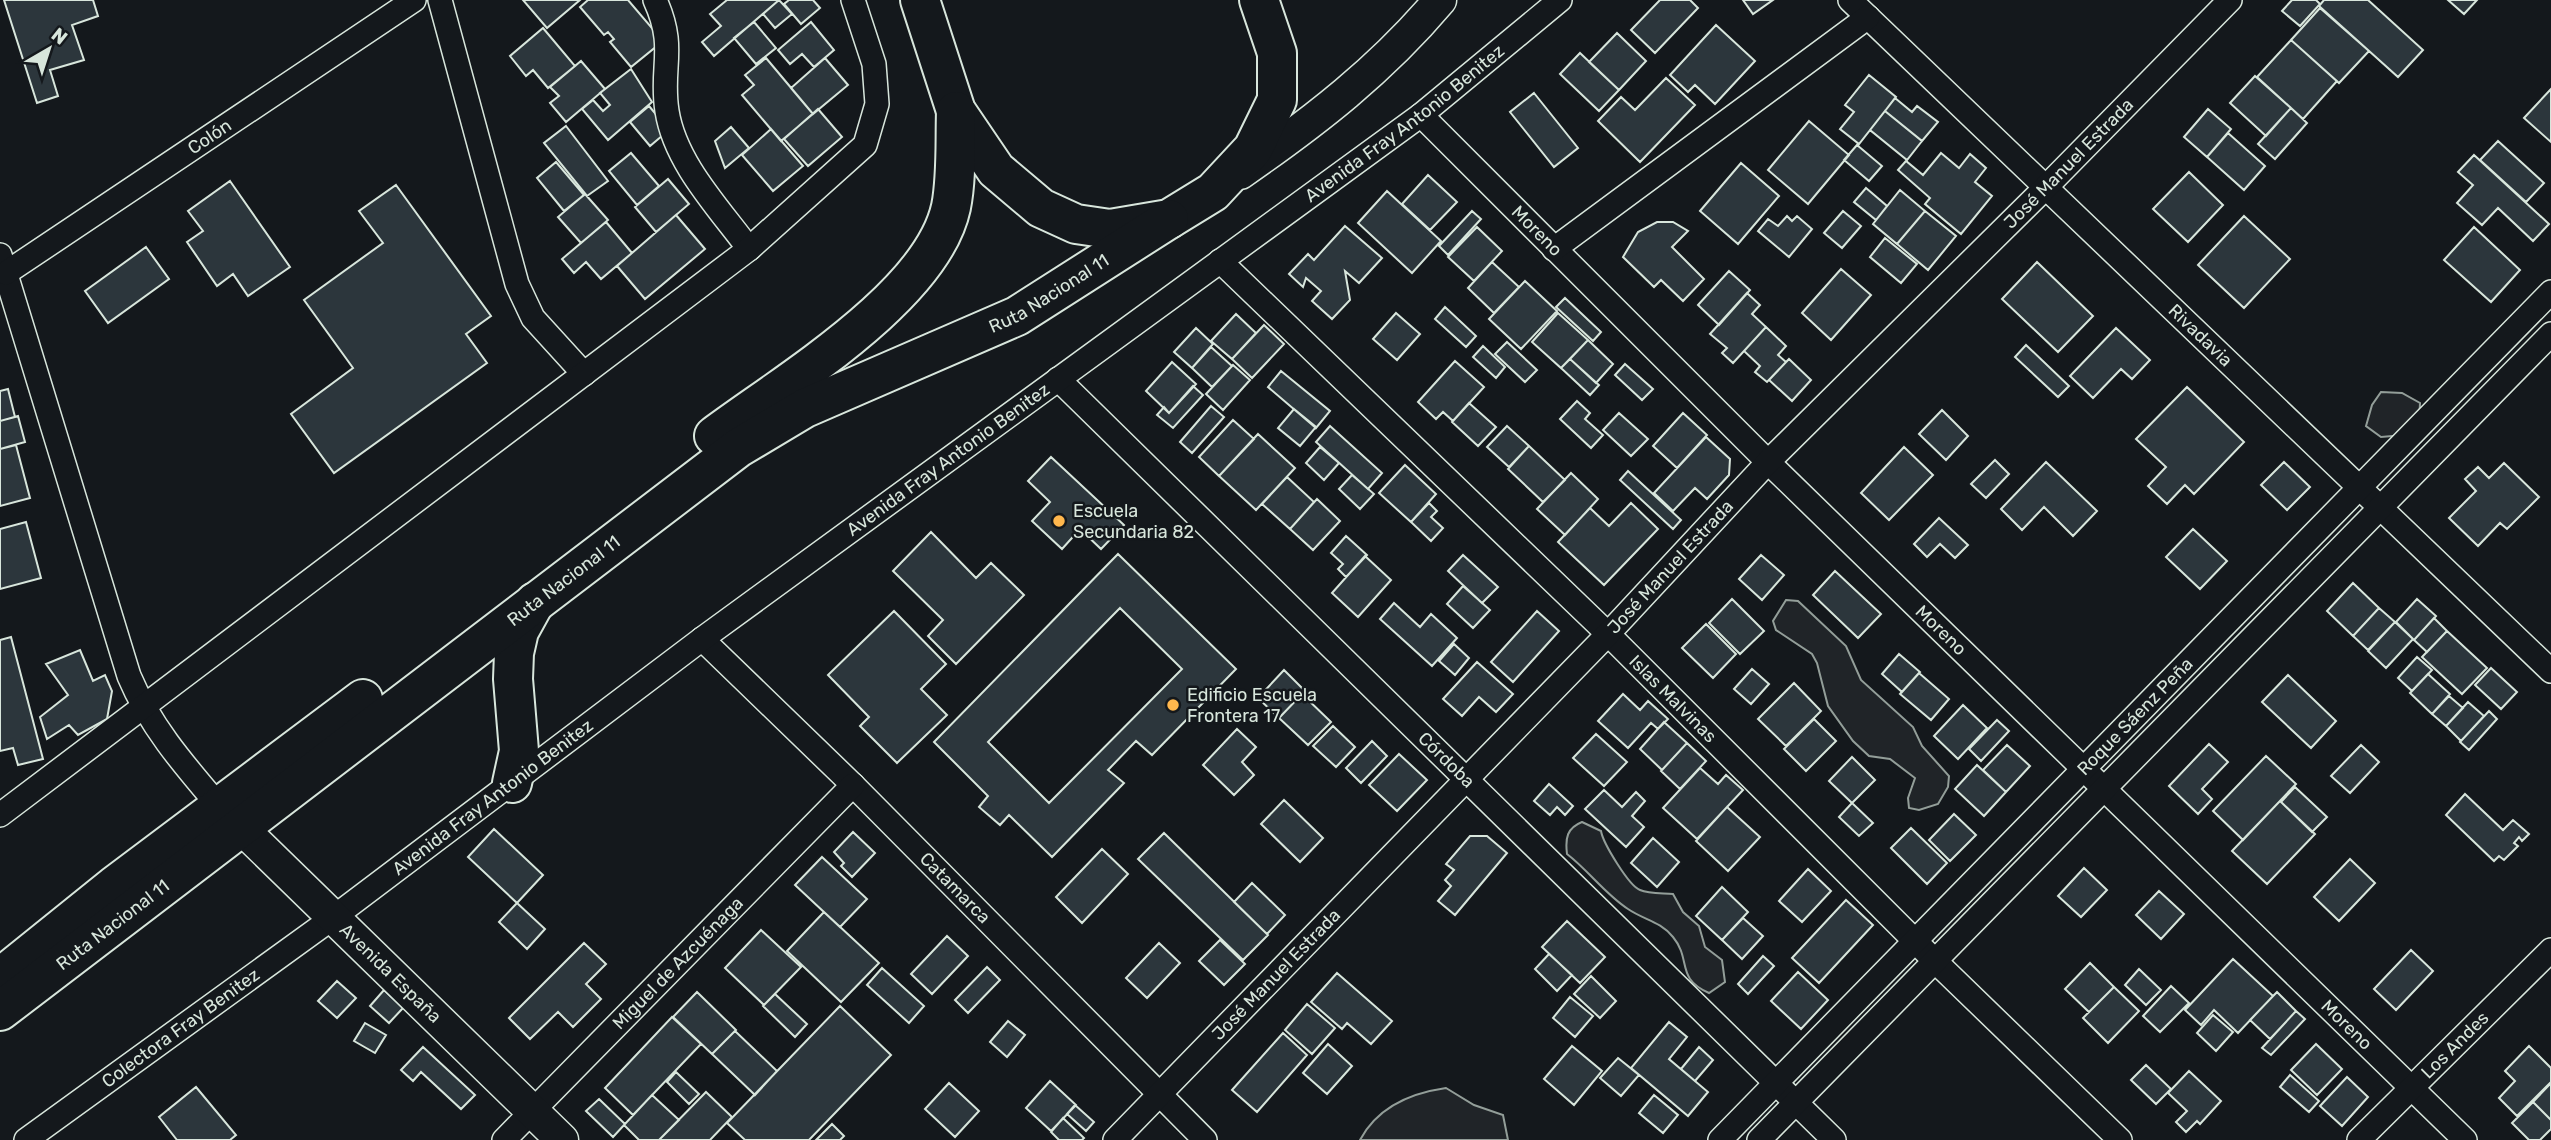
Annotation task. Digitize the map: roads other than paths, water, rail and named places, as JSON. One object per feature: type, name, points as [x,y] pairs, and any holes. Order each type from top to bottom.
[{"type":"highway","name":"Ruta Nacional 11","points":[[920,0],[956,111],[996,170],[1041,208],[1076,225],[1110,229],[1169,219]]},
{"type":"highway","name":"Ruta Nacional 11","points":[[0,978],[114,886],[230,816],[536,601],[738,448],[775,424],[805,408],[1017,316],[1213,192],[1252,149],[1277,100],[1277,52],[1259,0]]},
{"type":"highway","name":"Ruta Nacional 11","points":[[0,1011],[92,943],[230,816],[890,303],[926,262],[941,237],[951,206],[956,111]]},
{"type":"highway","points":[[512,783],[519,751],[514,653],[519,631],[536,601]]},
{"type":"main road","points":[[1213,192],[1321,117],[1403,44],[1440,0]]},
{"type":"main road","name":"Avenida España","points":[[230,816],[562,1140]]},
{"type":"street","name":"Colón","points":[[3,264],[414,0]]},
{"type":"street","points":[[440,0],[517,284],[533,318],[584,374]]},
{"type":"street","points":[[655,0],[664,21],[669,46],[667,109],[674,138],[695,175],[749,248]]},
{"type":"street","points":[[0,815],[749,248],[865,145],[877,104],[874,64],[853,0]]},
{"type":"street","name":"Avenida Fray Antonio Benitez","points":[[334,917],[702,639],[1421,115],[1560,0]]},
{"type":"street","name":"Rivadavia","points":[[1850,0],[2381,505],[2551,671]]},
{"type":"street","name":"José Manuel Estrada","points":[[1115,1140],[1608,634],[1768,462],[2046,187],[2230,0]]},
{"type":"street","points":[[1555,249],[1868,17]]},
{"type":"street","name":"Moreno","points":[[1421,115],[1768,462],[2465,1140]]},
{"type":"street","name":"Islas Malvinas","points":[[1220,261],[1608,634],[2120,1140]]},
{"type":"street","points":[[3,264],[129,676],[143,708],[179,759],[230,816]]},
{"type":"street","name":"Roque Sáenz Peña","points":[[1720,1140],[2551,292]]},
{"type":"street","name":"Roque Sáenz Peña","points":[[1759,1140],[2551,334]]},
{"type":"street","name":"Córdoba","points":[[1058,379],[1834,1140]]},
{"type":"street","name":"Catamarca","points":[[702,639],[853,785],[1205,1140]]},
{"type":"street","name":"Miguel de Azcuénaga","points":[[504,1140],[853,785]]},
{"type":"street","name":"Colectora Fray Benitez","points":[[26,1140],[334,917]]},
{"type":"street","name":"Los Andes","points":[[2359,1140],[2551,950]]},
{"type":"place","name":"Escuela Secundaria 82","points":[[1059,521]]},
{"type":"place","name":"Edificio Escuela Frontera 17","points":[[1173,705]]}]
